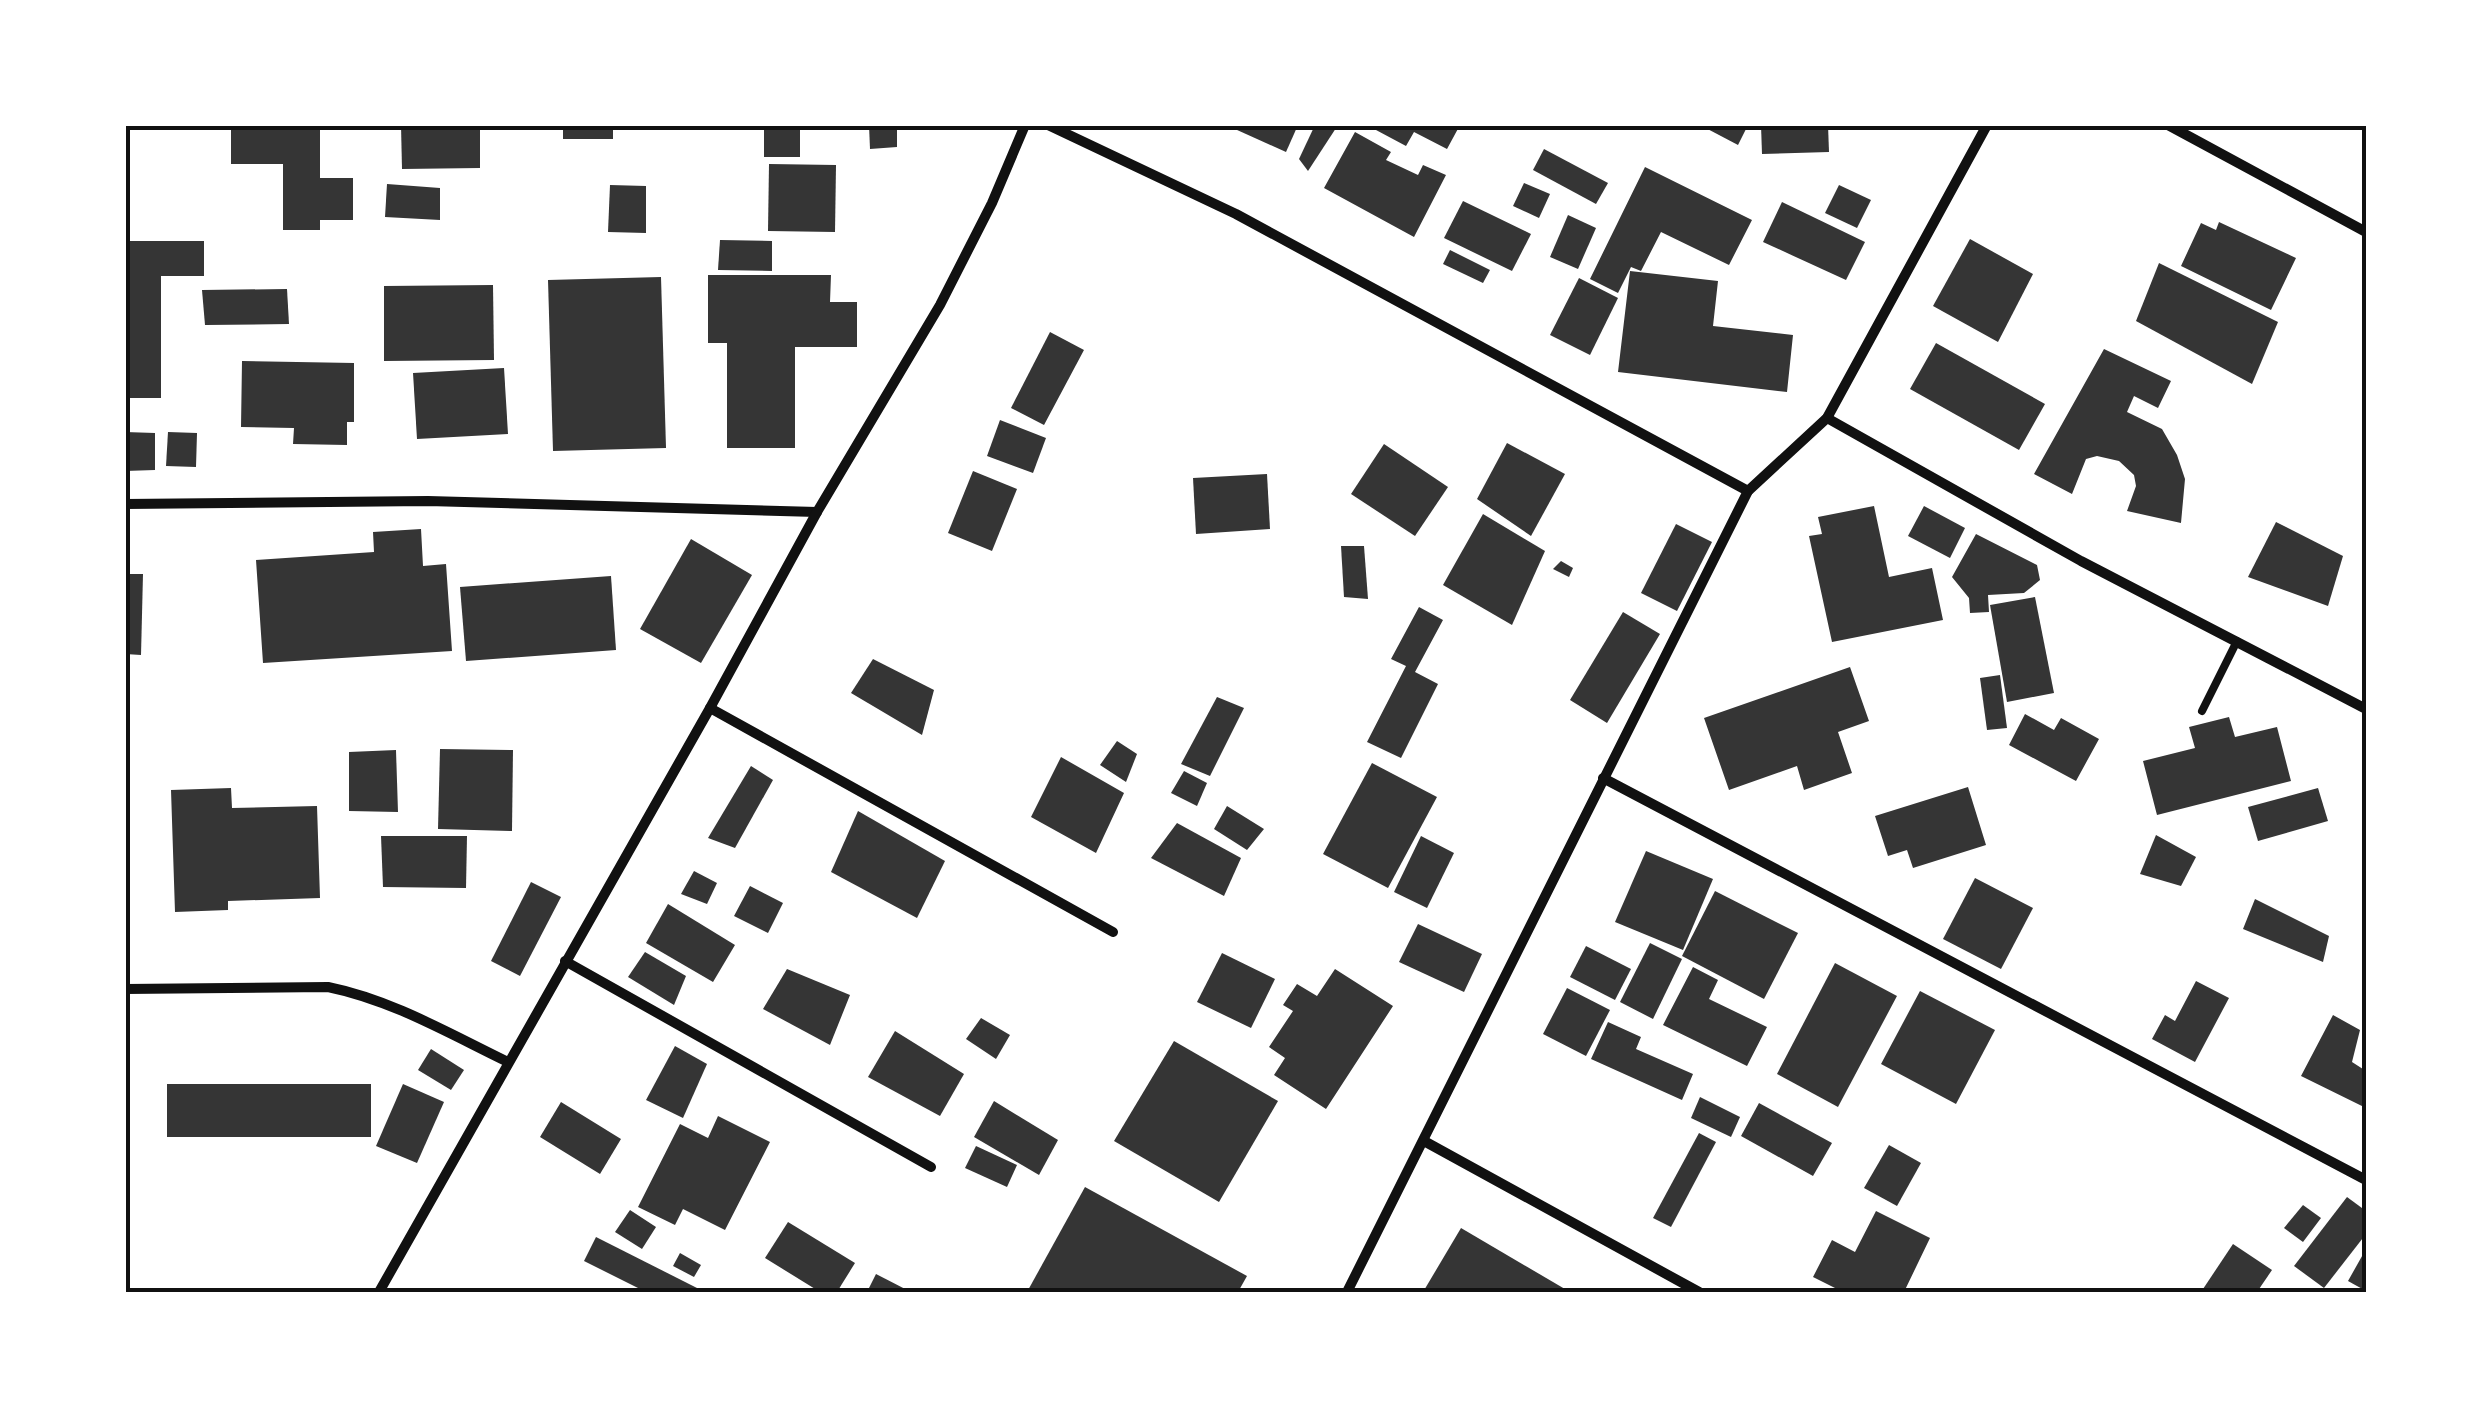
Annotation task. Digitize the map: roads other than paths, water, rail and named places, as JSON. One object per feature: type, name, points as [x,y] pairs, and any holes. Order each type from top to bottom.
[{"type":"street","points":[[379,1292],[710,708],[816,512],[940,305],[992,203],[1025,125]]},
{"type":"street","points":[[1048,125],[1236,214],[1748,490]]},
{"type":"street","points":[[1347,1292],[1748,490],[1827,418],[1987,125]]},
{"type":"street","points":[[2168,125],[2366,232]]},
{"type":"street","points":[[1827,418],[2080,561],[2366,709]]},
{"type":"street","points":[[125,504],[428,500],[816,512]]},
{"type":"street","points":[[710,708],[1113,932]]},
{"type":"street","points":[[1603,778],[2366,1180]]},
{"type":"street","points":[[565,961],[931,1166]]},
{"type":"street","points":[[125,989],[328,987],[394,1007],[508,1062]]},
{"type":"street","points":[[1424,1141],[1699,1292]]},
{"type":"lane","points":[[2202,711],[2238,641]]}]
